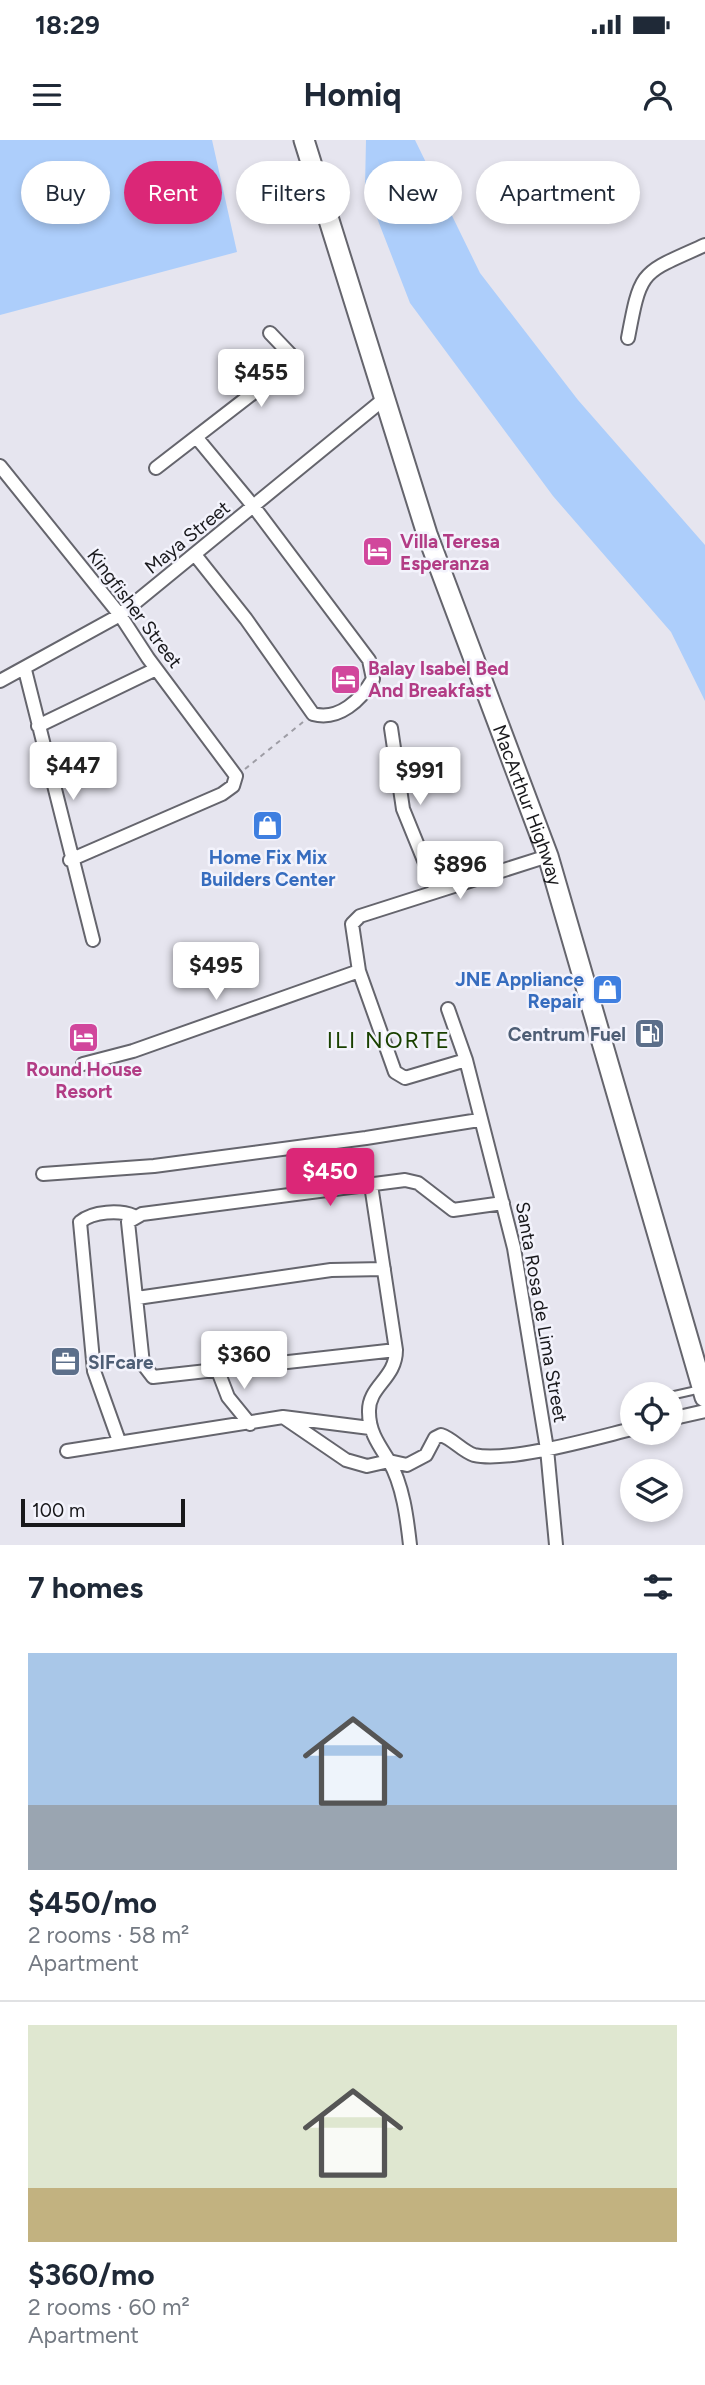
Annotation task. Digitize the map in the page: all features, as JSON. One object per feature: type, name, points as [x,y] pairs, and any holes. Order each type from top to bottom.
[{"type":"highway","name":"MacArthur Highway","points":[[304,140],[427,534],[548,856],[704,1393]]},
{"type":"street","points":[[628,338],[638,290],[646,275],[705,245]]},
{"type":"street","points":[[156,468],[290,364],[291,355],[270,334]]},
{"type":"street","name":"Maya Street","points":[[0,681],[25,670],[120,615],[384,399]]},
{"type":"street","points":[[195,556],[246,619],[313,714],[327,716],[345,710],[368,688],[373,679],[373,667],[254,507],[197,438]]},
{"type":"street","name":"Kingfisher Street","points":[[0,466],[120,615],[156,669],[236,776]]},
{"type":"street","points":[[38,726],[156,669]]},
{"type":"street","points":[[25,670],[93,940]]},
{"type":"street","points":[[391,728],[403,809],[436,890]]},
{"type":"street","points":[[71,860],[222,793],[233,786],[236,776]]},
{"type":"street","points":[[466,1060],[405,1078],[396,1072],[359,971],[351,929],[355,920],[436,890],[548,856]]},
{"type":"street","points":[[83,1064],[133,1051],[359,971]]},
{"type":"street","name":"Santa Rosa de Lima Street","points":[[448,1009],[466,1060],[479,1120],[503,1203],[529,1327],[547,1449],[556,1545]]},
{"type":"street","points":[[43,1174],[178,1163],[479,1120]]},
{"type":"street","points":[[119,1441],[93,1371],[80,1222],[86,1217],[118,1212],[134,1216],[405,1180],[418,1183],[453,1210],[503,1203]]},
{"type":"street","points":[[371,1185],[396,1364],[371,1397],[370,1428],[380,1452],[389,1461],[407,1512],[410,1545]]},
{"type":"street","points":[[134,1216],[128,1228],[143,1364],[153,1377],[396,1350]]},
{"type":"street","points":[[137,1298],[331,1270],[384,1269]]},
{"type":"street","points":[[218,1371],[228,1397],[250,1424]]},
{"type":"street","points":[[683,1416],[705,1411]]},
{"type":"street","points":[[284,1417],[346,1460],[368,1466],[389,1461],[407,1465],[426,1455],[435,1438],[441,1435],[470,1454],[481,1456],[547,1449],[620,1432]]},
{"type":"street","points":[[67,1451],[284,1417],[370,1428]]},
{"type":"lane","points":[[683,1395],[704,1393]]},
{"type":"path","points":[[236,776],[313,714]]},
{"type":"water","points":[[0,140],[212,140],[217,161],[124,161],[124,224],[222,224],[222,185],[237,252],[0,315]]},
{"type":"water","points":[[366,140],[415,140],[425,161],[366,161]]},
{"type":"water","points":[[379,224],[456,224],[480,273],[578,400],[705,545],[705,701],[671,632],[553,496],[410,303]]},
{"type":"place","name":"Villa Teresa Esperanza","points":[[377,552]]},
{"type":"place","name":"Balay Isabel Bed And Breakfast","points":[[345,679]]},
{"type":"place","name":"Home Fix Mix Builders Center","points":[[268,826]]},
{"type":"place","name":"JNE Appliance Repair","points":[[607,990]]},
{"type":"place","name":"Centrum Fuel","points":[[649,1034]]},
{"type":"place","name":"Round House Resort","points":[[84,1038]]},
{"type":"place","name":"SIFcare","points":[[65,1362]]},
{"type":"district","name":"ILI NORTE","points":[[389,1040]]}]
